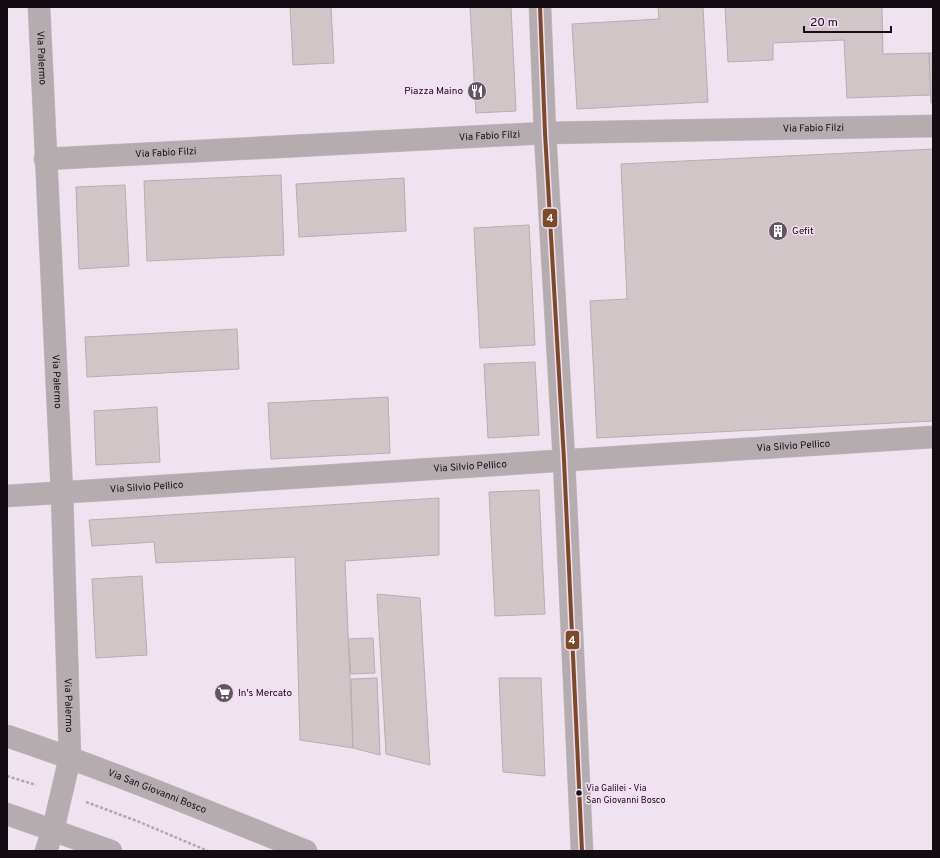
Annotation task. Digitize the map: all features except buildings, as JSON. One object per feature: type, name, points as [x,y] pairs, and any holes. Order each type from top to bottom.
[{"type":"street","name":"Via Palermo","points":[[39,7],[62,493],[70,757],[53,830],[46,851]]},
{"type":"street","points":[[540,7],[545,133],[564,460],[582,851]]},
{"type":"street","name":"Via Fabio Filzi","points":[[46,159],[545,133],[933,126]]},
{"type":"street","name":"Via Silvio Pellico","points":[[7,496],[933,437]]},
{"type":"street","name":"Via San Giovanni Bosco","points":[[7,736],[70,757],[150,787],[306,851]]},
{"type":"street","points":[[7,814],[111,851]]},
{"type":"path","points":[[7,776],[26,781]]},
{"type":"path","points":[[97,806],[208,851]]},
{"type":"transit line","name":"4","points":[[540,7],[545,133],[564,460],[582,851]]},
{"type":"place","name":"Piazza Maino","points":[[477,91]]},
{"type":"place","name":"Gefit","points":[[778,231]]},
{"type":"place","name":"In's Mercato","points":[[224,693]]},
{"type":"place","name":"Via Galilei - Via San Giovanni Bosco","points":[[579,793]]}]
